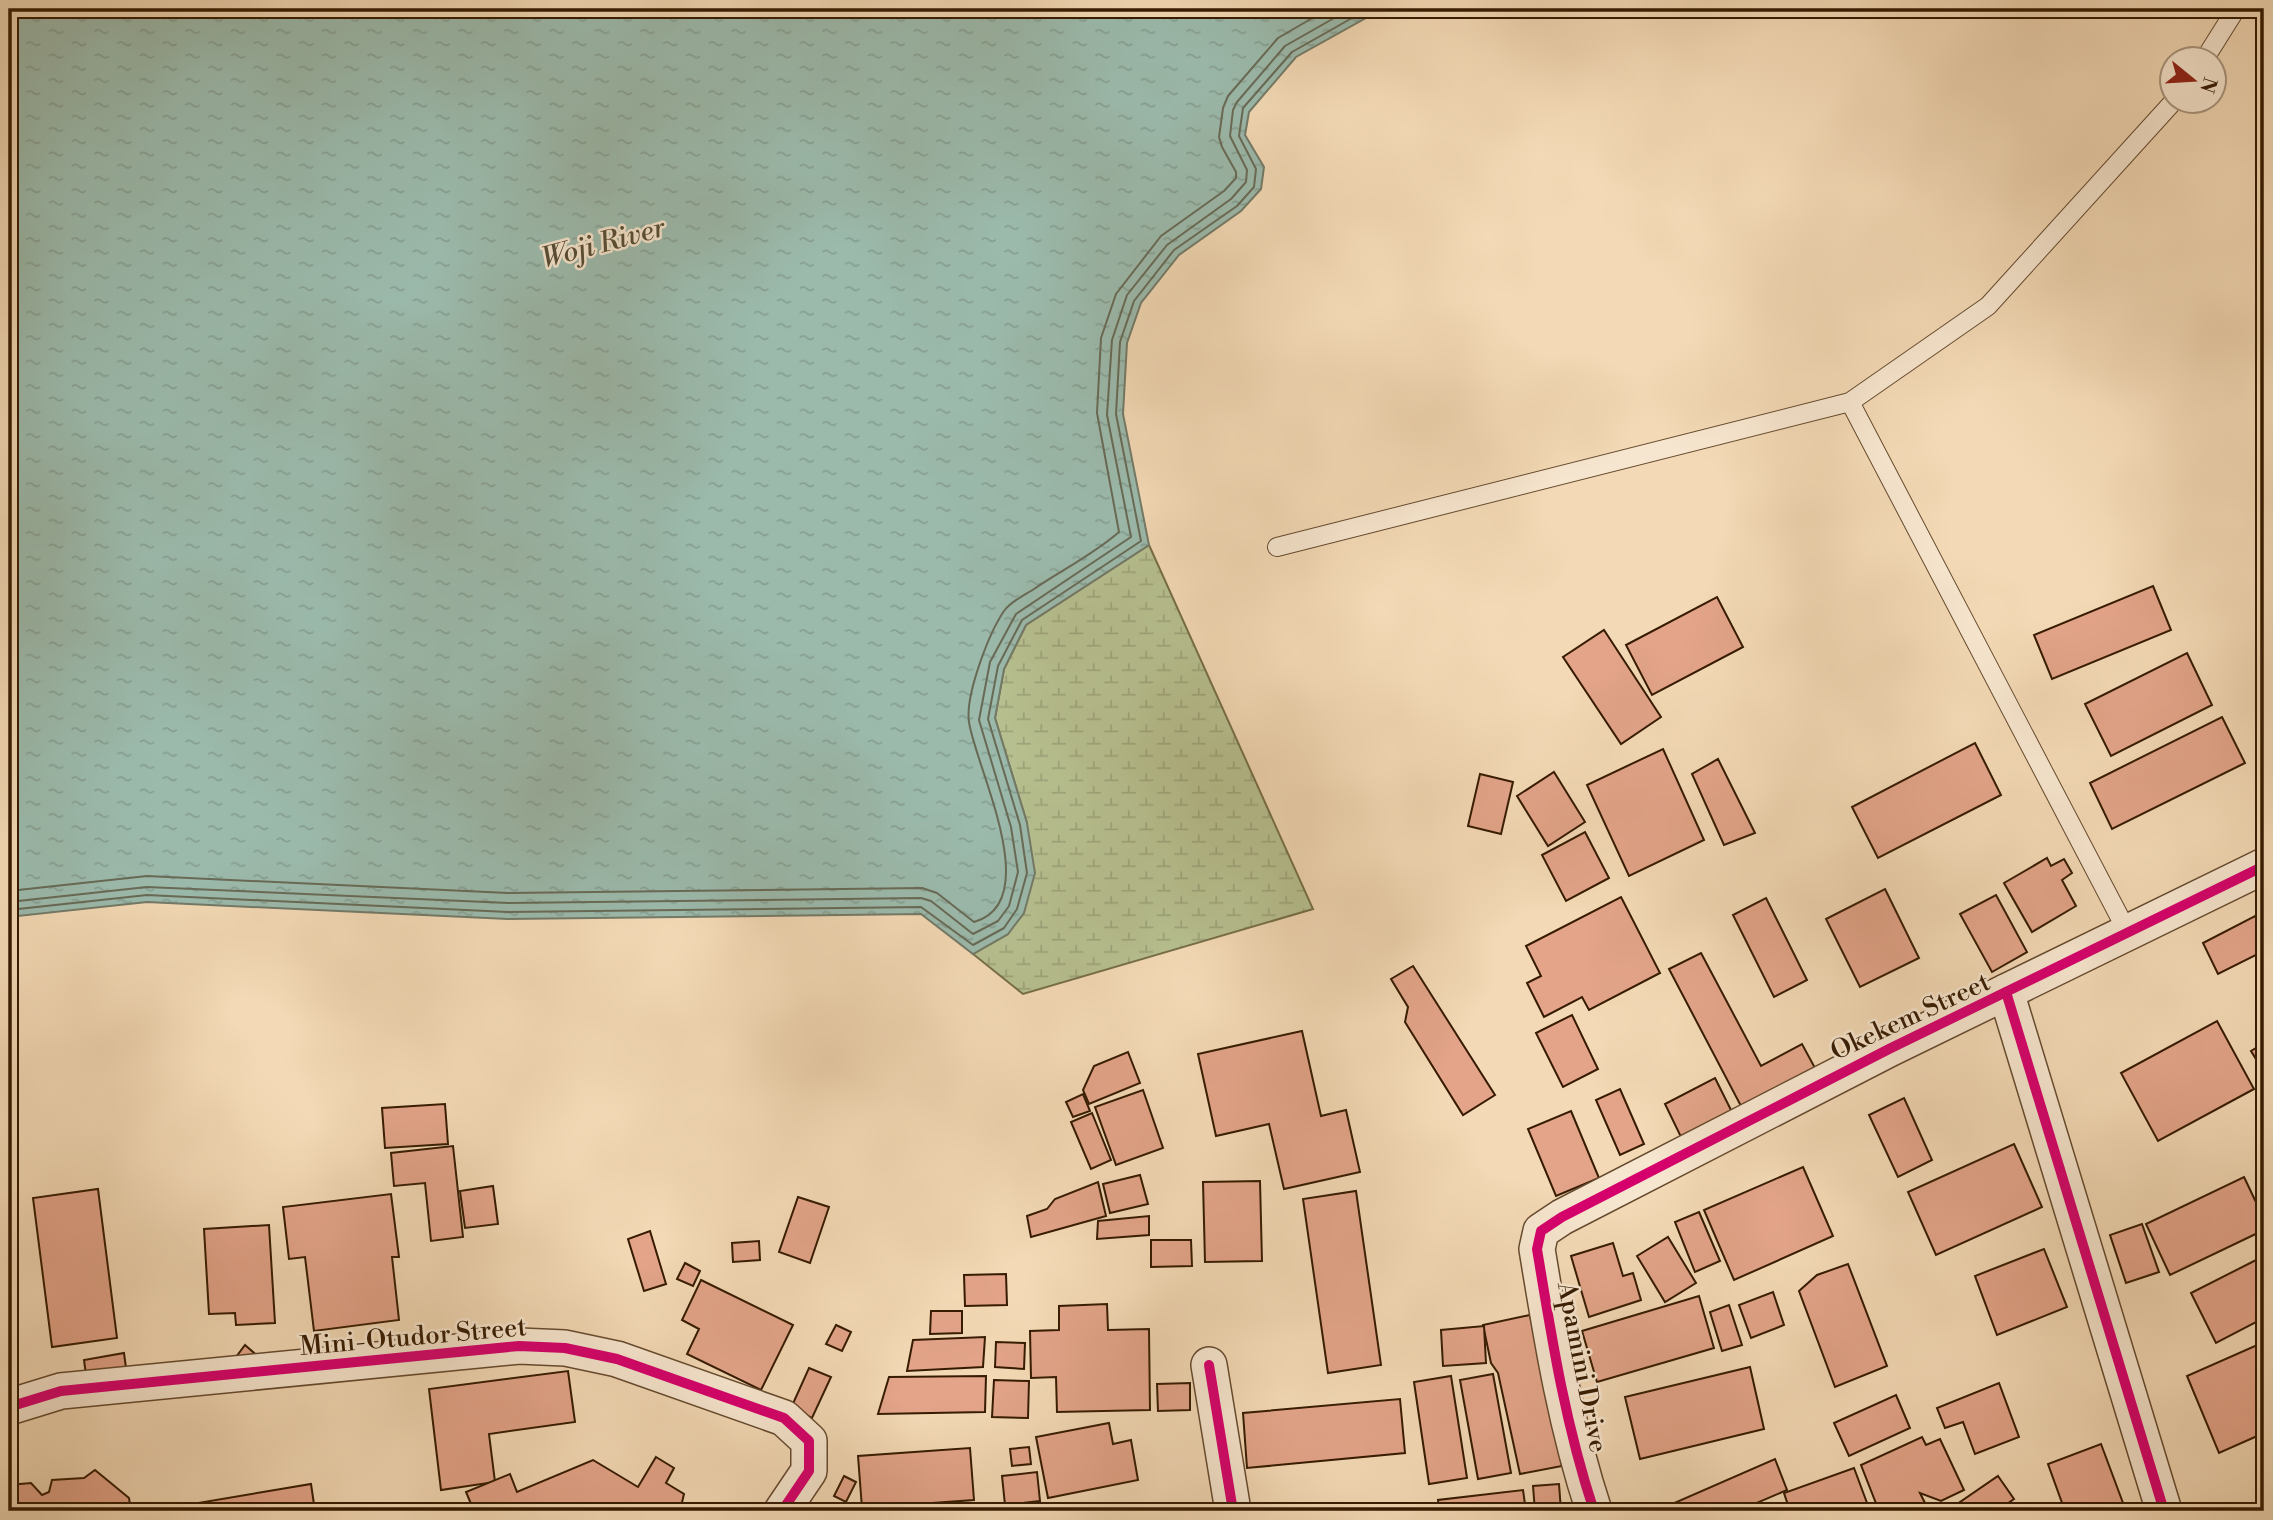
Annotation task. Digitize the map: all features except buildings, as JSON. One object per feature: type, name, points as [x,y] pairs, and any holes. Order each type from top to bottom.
[{"type":"street","points":[[2006,992],[2264,866]]},
{"type":"street","name":"Okekem Street","points":[[1541,1231],[1562,1217],[1794,1097],[2006,992],[2164,1511]]},
{"type":"street","name":"Apamini Drive","points":[[1541,1231],[1537,1249],[1558,1377],[1575,1452],[1594,1511]]},
{"type":"street","name":"Mini-Otudor Street","points":[[9,1407],[61,1391],[519,1346],[565,1348],[617,1359],[784,1418],[809,1441],[809,1471],[782,1511]]},
{"type":"street","points":[[1209,1365],[1233,1511]]},
{"type":"lane","points":[[2213,46],[2236,9]]},
{"type":"lane","points":[[1277,547],[1850,402],[1988,306],[2160,116]]},
{"type":"lane","points":[[1850,402],[2128,933]]},
{"type":"green space","points":[[1149,545],[1313,909],[1023,994],[973,954],[1008,934],[1027,823],[995,718],[1004,669],[1026,625]]},
{"type":"water","name":"Woji River","points":[[9,9],[1382,9],[1296,57],[1249,112],[1245,135],[1264,167],[1261,189],[1241,211],[1179,255],[1141,303],[1127,343],[1123,414],[1149,545],[1026,625],[1004,669],[995,718],[1027,823],[1035,873],[1024,913],[1008,934],[973,954],[921,914],[508,919],[147,902],[9,917]]},
{"type":"cycle path","points":[[1594,1511],[1575,1446],[1554,1349],[1537,1249],[1541,1231],[1562,1217],[1889,1049],[2264,866]]},
{"type":"cycle path","points":[[2006,992],[2164,1511]]},
{"type":"cycle path","points":[[9,1407],[61,1391],[519,1346],[565,1348],[617,1359],[784,1418],[809,1441],[809,1471],[782,1511]]},
{"type":"cycle path","points":[[1209,1365],[1233,1511]]}]
